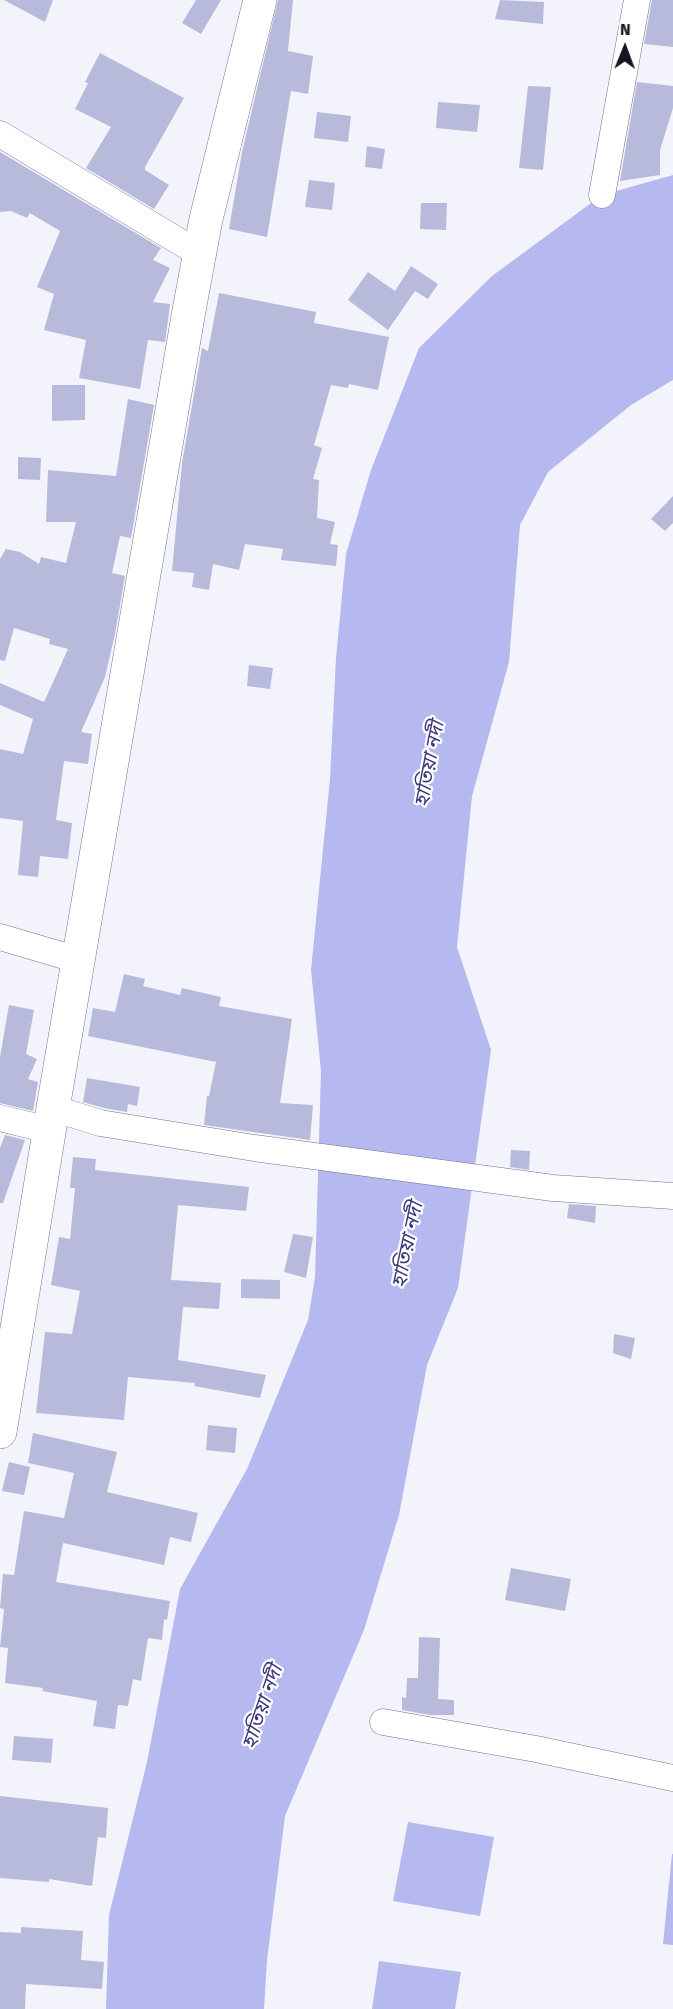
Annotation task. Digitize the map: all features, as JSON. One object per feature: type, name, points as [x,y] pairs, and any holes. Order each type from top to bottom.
[{"type":"main road","points":[[0,1432],[186,328],[206,219],[260,0]]},
{"type":"street","points":[[602,195],[637,0]]},
{"type":"street","points":[[0,134],[200,254]]},
{"type":"street","points":[[0,938],[78,960]]},
{"type":"street","points":[[0,1118],[100,1123],[254,1148],[554,1188],[673,1196]]},
{"type":"street","points":[[383,1722],[536,1749],[673,1778]]},
{"type":"water","name":"হাতিয়া নদী","points":[[673,175],[673,380],[631,405],[548,472],[520,525],[509,662],[472,796],[457,947],[491,1050],[458,1288],[427,1365],[399,1515],[364,1630],[285,1816],[267,1960],[264,2009],[106,2009],[109,1915],[147,1762],[180,1589],[247,1469],[308,1320],[315,1277],[321,1071],[311,970],[330,779],[336,658],[346,554],[371,470],[419,348],[492,276],[602,195]]},
{"type":"water","points":[[408,1822],[494,1837],[480,1916],[393,1901]]},
{"type":"water","points":[[673,1854],[673,1945],[663,1944]]},
{"type":"water","points":[[379,1961],[461,1972],[455,2009],[372,2009]]},
{"type":"building","points":[[4,0],[53,0],[45,22]]},
{"type":"building","points":[[196,0],[221,0],[201,34],[182,23]]},
{"type":"building","points":[[278,0],[293,0],[288,51],[313,56],[308,94],[291,91],[267,237],[229,229],[242,152]]},
{"type":"building","points":[[500,0],[544,2],[543,24],[495,19]]},
{"type":"building","points":[[652,0],[673,0],[673,47],[644,44]]},
{"type":"building","points":[[100,53],[184,98],[145,167],[145,170],[169,185],[154,209],[86,168],[111,127],[75,109],[88,83],[85,82]]},
{"type":"building","points":[[637,82],[673,86],[673,108],[660,150],[660,175],[620,181]]},
{"type":"building","points":[[528,86],[551,87],[543,170],[519,168]]},
{"type":"building","points":[[438,102],[480,105],[477,132],[436,128]]},
{"type":"building","points":[[317,112],[351,116],[348,142],[314,138]]},
{"type":"building","points":[[367,146],[385,149],[382,169],[365,167]]},
{"type":"building","points":[[0,152],[161,248],[153,260],[170,268],[153,302],[170,304],[165,342],[148,340],[140,389],[79,378],[86,340],[44,330],[54,294],[37,287],[60,231],[30,213],[27,218],[11,211],[0,212]]},
{"type":"building","points":[[309,180],[335,183],[332,210],[305,207]]},
{"type":"building","points":[[421,203],[447,203],[446,230],[420,229]]},
{"type":"building","points":[[411,266],[438,284],[428,299],[415,291],[388,330],[348,300],[368,272],[395,291]]},
{"type":"building","points":[[219,293],[316,312],[314,323],[389,337],[378,390],[349,384],[348,388],[331,385],[314,445],[322,448],[313,479],[319,480],[317,518],[335,522],[330,544],[338,545],[336,566],[281,560],[283,549],[245,544],[239,570],[213,564],[209,590],[192,587],[194,573],[172,571],[182,463],[202,348],[208,351]]},
{"type":"building","points":[[52,385],[85,385],[85,420],[52,421]]},
{"type":"building","points":[[128,399],[154,405],[131,538],[120,536],[112,573],[125,576],[115,634],[105,677],[81,732],[92,734],[88,764],[64,761],[56,820],[72,823],[68,859],[40,856],[38,877],[18,875],[23,821],[0,818],[0,749],[23,754],[33,719],[0,705],[0,683],[44,702],[68,649],[49,644],[50,639],[14,628],[5,661],[0,660],[0,559],[6,549],[20,552],[39,564],[41,557],[66,563],[76,522],[46,522],[48,470],[116,476]]},
{"type":"building","points":[[18,457],[41,458],[40,480],[18,479]]},
{"type":"building","points":[[673,496],[673,523],[665,531],[651,519]]},
{"type":"building","points":[[249,665],[273,668],[270,689],[247,686]]},
{"type":"building","points":[[124,974],[145,979],[143,986],[180,995],[182,988],[221,997],[219,1006],[292,1019],[280,1103],[313,1105],[310,1140],[204,1125],[207,1096],[209,1096],[216,1062],[88,1036],[93,1008],[115,1012]]},
{"type":"building","points":[[9,1005],[34,1010],[26,1054],[37,1059],[28,1079],[38,1082],[33,1111],[0,1103],[0,1057]]},
{"type":"building","points":[[87,1078],[140,1087],[137,1106],[128,1104],[127,1112],[83,1102]]},
{"type":"building","points":[[5,1135],[25,1140],[3,1203],[0,1203],[0,1148]]},
{"type":"building","points":[[511,1150],[530,1151],[529,1170],[510,1167]]},
{"type":"building","points":[[73,1157],[96,1159],[95,1170],[249,1187],[246,1211],[178,1205],[171,1280],[221,1283],[219,1309],[183,1307],[178,1360],[266,1375],[260,1398],[194,1386],[195,1383],[128,1377],[124,1420],[36,1413],[45,1332],[72,1334],[80,1291],[51,1285],[59,1237],[70,1239],[75,1188],[70,1188]]},
{"type":"building","points":[[569,1204],[596,1206],[595,1223],[567,1218]]},
{"type":"building","points":[[293,1234],[313,1237],[306,1278],[284,1272]]},
{"type":"building","points":[[241,1279],[280,1280],[280,1299],[241,1298]]},
{"type":"building","points":[[614,1334],[635,1338],[631,1359],[613,1353]]},
{"type":"building","points":[[208,1425],[237,1428],[235,1453],[206,1450]]},
{"type":"building","points":[[33,1433],[117,1452],[107,1492],[198,1513],[191,1542],[170,1537],[164,1565],[63,1543],[56,1582],[170,1601],[167,1620],[164,1619],[162,1640],[148,1638],[141,1681],[133,1679],[128,1706],[118,1705],[115,1729],[93,1726],[97,1701],[42,1691],[43,1688],[5,1683],[8,1648],[0,1647],[4,1609],[0,1608],[3,1574],[14,1575],[24,1511],[64,1518],[74,1473],[28,1463]]},
{"type":"building","points":[[9,1462],[30,1467],[24,1495],[2,1491]]},
{"type":"building","points":[[511,1568],[571,1579],[565,1611],[505,1600]]},
{"type":"building","points":[[419,1637],[440,1638],[438,1699],[454,1700],[454,1715],[430,1715],[402,1710],[402,1697],[406,1698],[407,1678],[418,1678]]},
{"type":"building","points":[[14,1736],[53,1739],[51,1763],[12,1760]]},
{"type":"building","points":[[0,1796],[108,1808],[106,1838],[98,1837],[92,1886],[49,1879],[49,1882],[0,1878]]},
{"type":"building","points":[[21,1927],[83,1931],[81,1960],[104,1962],[102,1989],[26,1984],[25,2009],[0,2009],[0,1932],[21,1933]]}]
